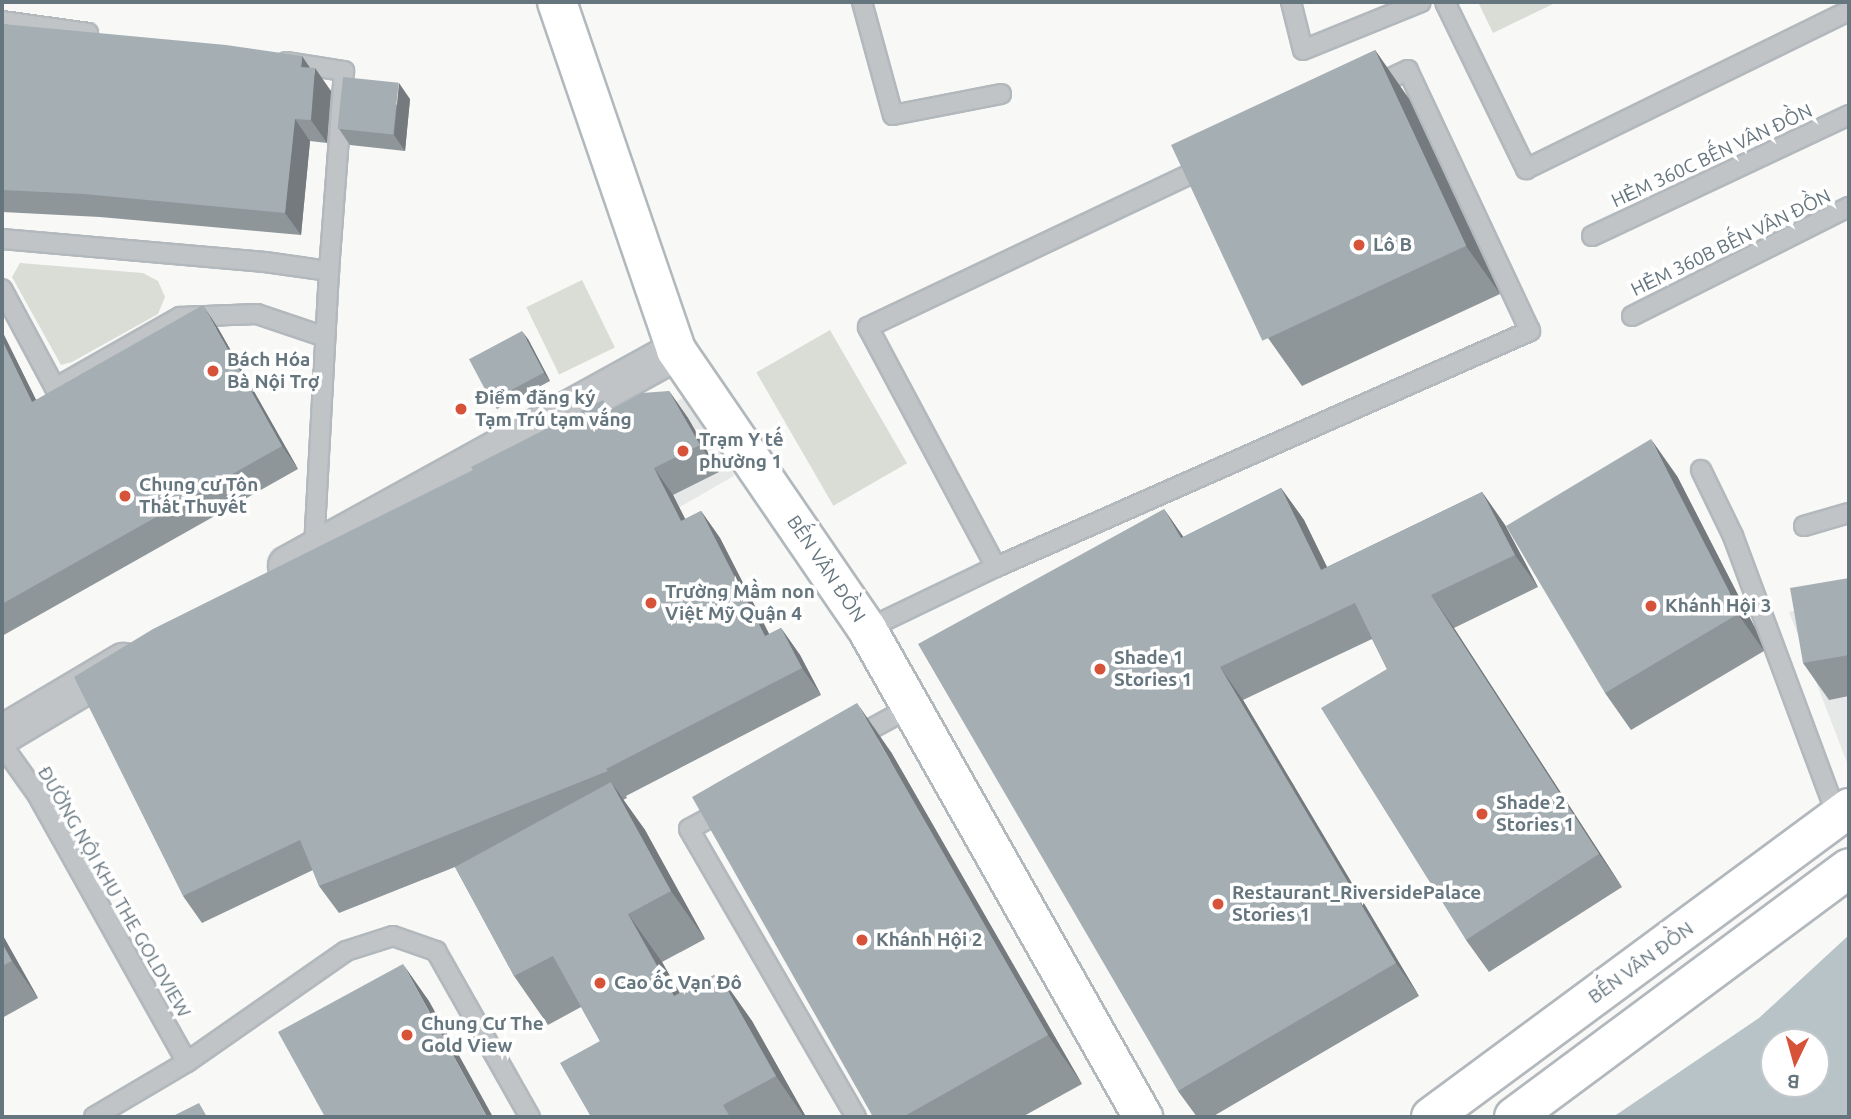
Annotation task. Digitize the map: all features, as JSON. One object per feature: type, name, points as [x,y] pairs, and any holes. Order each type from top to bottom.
[{"type":"main road","name":"BẾN VÂN ĐỒN","points":[[557,2],[676,350],[867,629],[1143,1117]]},
{"type":"main road","name":"BẾN VÂN ĐỒN","points":[[1431,1117],[1845,822]]},
{"type":"main road","points":[[1514,1117],[1849,867]]},
{"type":"street","points":[[263,578],[676,350]]},
{"type":"street","points":[[2,734],[156,642]]},
{"type":"lane","points":[[862,2],[893,115],[1001,94]]},
{"type":"lane","points":[[1291,2],[1303,50],[1421,2]]},
{"type":"lane","points":[[1445,2],[1527,169],[1849,10]]},
{"type":"lane","points":[[2,20],[111,37]]},
{"type":"lane","points":[[262,59],[344,71],[329,271],[314,550]]},
{"type":"lane","points":[[867,629],[996,567],[1530,331],[1408,70],[1358,94]]},
{"type":"lane","name":"HẺM 360C BẾN VÂN ĐỒN","points":[[1592,236],[1849,115]]},
{"type":"lane","points":[[996,567],[868,327],[1220,160]]},
{"type":"lane","name":"HẺM 360B BẾN VÂN ĐỒN","points":[[1632,316],[1849,207]]},
{"type":"lane","points":[[2,239],[265,262],[329,271]]},
{"type":"lane","points":[[2,289],[55,388],[180,317],[257,314],[325,337]]},
{"type":"lane","points":[[1701,470],[1733,536],[1845,822]]},
{"type":"lane","points":[[1804,526],[1849,513]]},
{"type":"lane","points":[[833,750],[911,707]]},
{"type":"lane","name":"ĐƯỜNG NỘI KHU THE GOLDVIEW","points":[[2,745],[37,794],[187,1062]]},
{"type":"lane","points":[[737,803],[689,829],[856,1117]]},
{"type":"lane","points":[[94,1117],[187,1062],[346,951],[393,936],[436,951],[530,1117]]},
{"type":"shaded area","points":[[1478,2],[1557,2],[1493,33]]},
{"type":"shaded area","points":[[20,263],[143,273],[158,281],[165,297],[158,314],[72,362],[61,365],[12,277]]},
{"type":"shaded area","points":[[582,280],[615,347],[559,375],[526,307]]},
{"type":"shaded area","points":[[830,330],[907,463],[833,506],[756,372]]},
{"type":"shaded area","name":"Trạm Y tế phường 1","points":[[688,395],[734,476],[679,508],[633,427]]},
{"type":"shaded area","points":[[1849,597],[1849,763],[1848,765],[1789,612]]},
{"type":"shaded area","points":[[1849,935],[1849,1117],[1613,1117],[1759,1018]]},
{"type":"building","points":[[2,24],[226,45],[302,56],[301,67],[315,68],[311,120],[295,119],[285,213],[84,194],[2,190]]},
{"type":"building","name":"Lô B","points":[[1375,50],[1466,246],[1262,341],[1171,145]]},
{"type":"building","points":[[343,77],[399,83],[393,135],[338,129]]},
{"type":"building","name":"Chung cư Tôn Thất Thuyết","points":[[203,305],[282,446],[2,604],[2,340],[32,402]]},
{"type":"building","points":[[522,331],[544,372],[491,401],[469,359]]},
{"type":"building","points":[[669,391],[700,445],[654,468],[681,521],[701,511],[765,636],[781,628],[802,668],[606,769],[608,771],[319,886],[300,840],[183,896],[74,677],[153,629],[473,470],[471,467],[603,400],[609,411],[642,393]]},
{"type":"building","name":"Khánh Hội 3","points":[[1651,439],[1729,591],[1738,614],[1605,693],[1506,526]]},
{"type":"building","points":[[1281,488],[1321,570],[1482,492],[1515,555],[1431,595],[1599,854],[1466,940],[1321,708],[1387,669],[1355,603],[1220,667],[1396,963],[1178,1091],[918,644],[1164,509],[1181,538]]},
{"type":"building","points":[[1849,578],[1849,655],[1803,663],[1790,588]]},
{"type":"building","name":"Khánh Hội 2","points":[[857,703],[1048,1035],[903,1117],[873,1117],[692,797]]},
{"type":"building","name":"Cao ốc Vạn Đô","points":[[611,782],[671,891],[628,914],[674,996],[718,973],[776,1076],[723,1105],[730,1117],[591,1117],[560,1063],[600,1041],[553,956],[514,976],[455,867]]},
{"type":"building","points":[[2,943],[12,961],[2,966]]},
{"type":"building","name":"Chung Cư The Gold View","points":[[403,964],[487,1117],[325,1117],[278,1032]]},
{"type":"building","points":[[199,1103],[207,1117],[171,1117]]},
{"type":"place","name":"Lô B","points":[[1359,245]]},
{"type":"place","name":"Bách Hóa Bà Nội Trợ","points":[[213,371]]},
{"type":"place","name":"Điểm đăng ký Tạm Trú tạm vắng","points":[[461,409]]},
{"type":"place","name":"Trạm Y tế phường 1","points":[[683,451]]},
{"type":"place","name":"Chung cư Tôn Thất Thuyết","points":[[125,496]]},
{"type":"place","name":"Trường Mầm non Việt Mỹ Quận 4","points":[[651,603]]},
{"type":"place","name":"Khánh Hội 3","points":[[1651,606]]},
{"type":"place","name":"Shade 1 Stories 1","points":[[1100,669]]},
{"type":"place","name":"Shade 2 Stories 1","points":[[1482,814]]},
{"type":"place","name":"Restaurant_RiversidePalace Stories 1","points":[[1218,904]]},
{"type":"place","name":"Khánh Hội 2","points":[[862,940]]},
{"type":"place","name":"Cao ốc Vạn Đô","points":[[600,983]]},
{"type":"place","name":"Chung Cư The Gold View","points":[[407,1035]]}]
